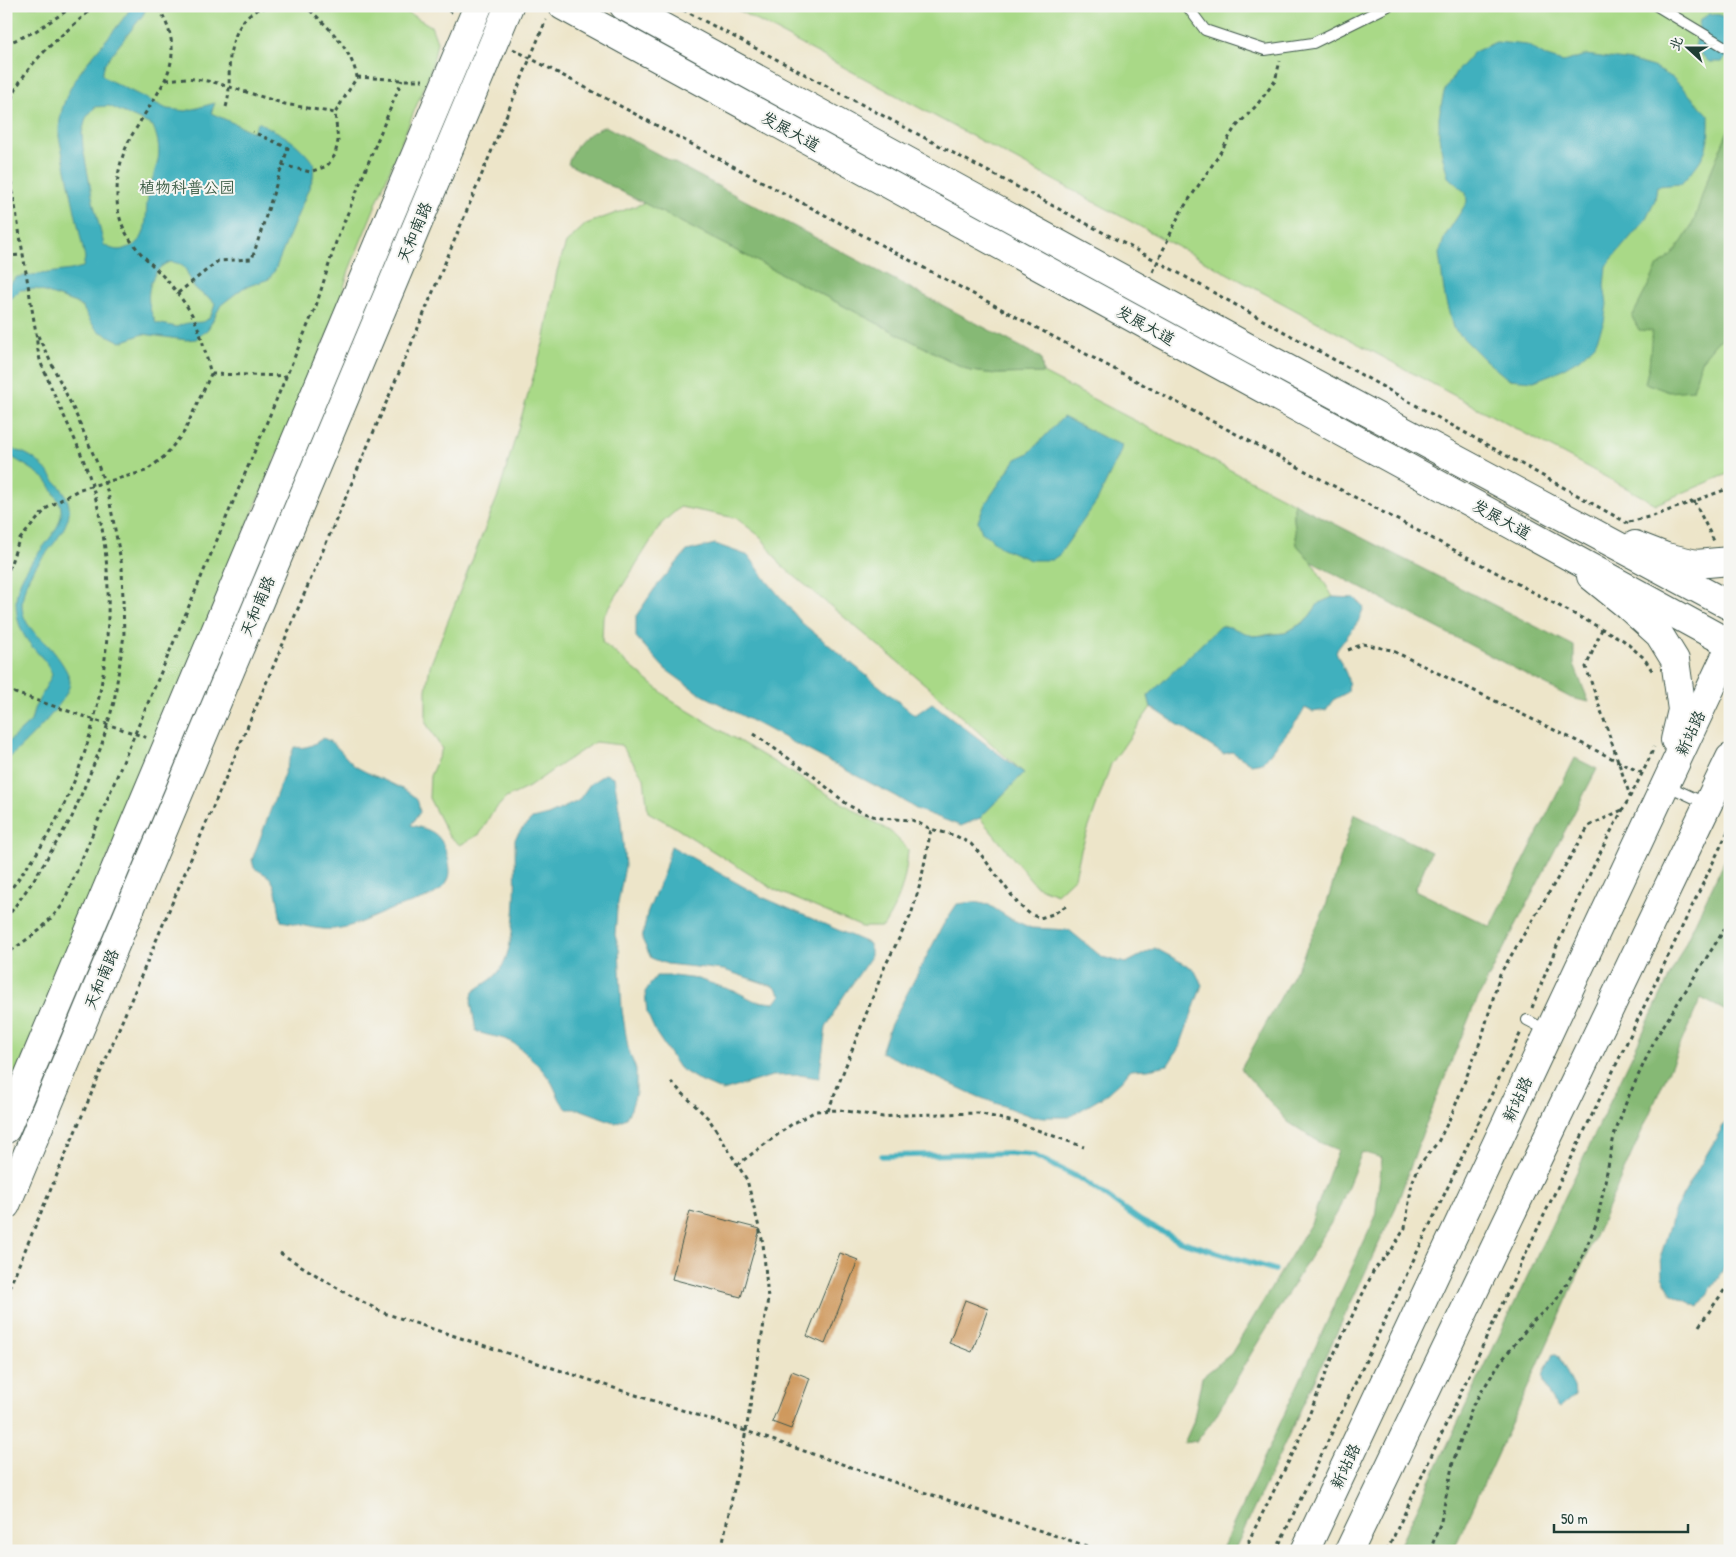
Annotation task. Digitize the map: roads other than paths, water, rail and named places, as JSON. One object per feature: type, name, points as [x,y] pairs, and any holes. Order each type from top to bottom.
[{"type":"street","name":"天和南路","points":[[6,1205],[509,6]]},
{"type":"street","name":"发展大道","points":[[624,6],[1145,291],[1730,606]]},
{"type":"street","name":"发展大道","points":[[555,11],[1547,544],[1730,646]]},
{"type":"street","name":"天和南路","points":[[6,1130],[474,16]]},
{"type":"street","points":[[1562,516],[1666,557],[1696,564],[1723,553]]},
{"type":"street","points":[[1547,544],[1597,580],[1628,606],[1659,634],[1676,660],[1682,710],[1672,749],[1656,780]]},
{"type":"street","name":"新站路","points":[[1305,1551],[1538,1026],[1644,831],[1656,780],[1730,646]]},
{"type":"street","points":[[1349,1551],[1730,758]]},
{"type":"street","points":[[1683,855],[1730,776]]},
{"type":"lane","points":[[1187,6],[1205,30],[1265,50],[1313,43],[1388,6]]},
{"type":"lane","points":[[1657,6],[1730,50]]},
{"type":"lane","points":[[1656,780],[1708,804]]},
{"type":"water","points":[[132,6],[147,6],[143,15],[105,63],[102,74],[107,79],[167,109],[186,111],[215,103],[211,113],[253,132],[258,122],[295,144],[314,164],[313,178],[275,270],[269,279],[243,288],[221,305],[208,329],[196,339],[186,340],[143,334],[121,342],[97,330],[83,308],[76,303],[36,289],[20,290],[6,304],[6,287],[17,277],[83,267],[85,258],[59,137],[60,117],[74,82]],"holes":[[[109,106],[153,126],[159,146],[158,162],[150,186],[143,234],[136,244],[120,250],[104,245],[83,148],[82,133],[86,118],[95,107]],[[170,262],[177,263],[185,268],[196,289],[215,303],[209,318],[205,321],[177,327],[156,323],[149,301],[150,287],[155,274]]]},
{"type":"water","points":[[1709,14],[1720,15],[1730,20],[1730,53],[1722,62],[1709,62],[1695,48],[1700,20]]},
{"type":"water","points":[[1496,42],[1527,45],[1547,57],[1563,62],[1586,55],[1632,61],[1653,67],[1673,78],[1709,115],[1707,146],[1700,160],[1681,184],[1657,186],[1655,200],[1645,220],[1606,266],[1604,286],[1607,304],[1604,322],[1595,344],[1579,359],[1557,372],[1534,381],[1508,379],[1484,359],[1453,328],[1445,298],[1439,254],[1445,236],[1467,202],[1466,193],[1448,177],[1443,158],[1439,137],[1439,116],[1444,92],[1456,72],[1474,52]]},
{"type":"water","points":[[1063,417],[1122,445],[1097,501],[1059,555],[1052,560],[1030,560],[1000,547],[982,533],[978,521],[985,504],[1016,459],[1029,453]]},
{"type":"water","points":[[6,448],[26,454],[39,463],[62,489],[68,503],[69,515],[66,524],[30,576],[25,587],[22,604],[26,622],[57,656],[65,667],[70,682],[68,690],[54,712],[6,761],[6,744],[31,721],[34,709],[52,675],[21,629],[16,602],[18,588],[24,575],[56,529],[61,509],[59,502],[45,479],[10,456],[6,456]]},
{"type":"water","points":[[715,544],[749,556],[802,623],[915,715],[932,703],[1024,773],[980,818],[961,826],[916,809],[895,796],[697,692],[665,669],[636,637],[636,616],[655,588],[687,551]]},
{"type":"water","points":[[1333,597],[1355,598],[1364,607],[1358,622],[1336,651],[1347,676],[1348,692],[1333,700],[1326,710],[1313,712],[1305,708],[1300,717],[1263,762],[1251,764],[1232,752],[1223,754],[1151,707],[1148,696],[1220,626],[1230,627],[1253,636],[1285,633],[1306,621],[1319,603]]},
{"type":"water","points":[[323,738],[336,747],[355,766],[406,791],[417,800],[420,812],[411,825],[438,836],[449,860],[450,871],[448,880],[437,892],[423,899],[341,928],[318,928],[281,921],[276,891],[272,881],[254,868],[252,860],[294,747],[310,746]]},
{"type":"water","points":[[605,774],[614,777],[621,821],[625,866],[617,909],[615,935],[619,949],[622,1010],[628,1048],[636,1070],[636,1093],[631,1109],[626,1118],[616,1123],[579,1109],[567,1109],[544,1072],[521,1049],[509,1041],[476,1031],[471,1002],[473,992],[495,976],[503,965],[509,949],[514,911],[515,839],[532,819],[548,815],[578,801],[590,784]]},
{"type":"water","points":[[671,846],[762,897],[870,944],[870,958],[843,997],[826,1028],[819,1078],[800,1075],[772,1076],[723,1091],[700,1081],[679,1068],[656,1033],[647,1013],[645,992],[656,976],[698,979],[737,992],[755,1001],[775,1003],[781,995],[775,987],[724,970],[667,964],[651,958],[642,939],[647,914],[664,872]]},
{"type":"water","points":[[974,902],[989,905],[1011,919],[1031,928],[1069,930],[1102,957],[1126,963],[1155,948],[1194,969],[1202,985],[1180,1046],[1168,1065],[1130,1070],[1103,1097],[1069,1117],[1033,1117],[979,1097],[881,1052],[890,1026],[943,925],[957,904]]},
{"type":"water","points":[[1730,1114],[1730,1259],[1699,1307],[1672,1294],[1662,1276],[1661,1255],[1675,1209]]},
{"type":"water","points":[[1553,1353],[1558,1355],[1574,1387],[1575,1395],[1559,1408],[1549,1395],[1543,1378]]},
{"type":"waterway","points":[[882,1156],[1008,1153],[1033,1155],[1083,1180],[1141,1221],[1180,1241],[1275,1270]]},
{"type":"park label","name":"植物科普公园","points":[[187,187]]}]
